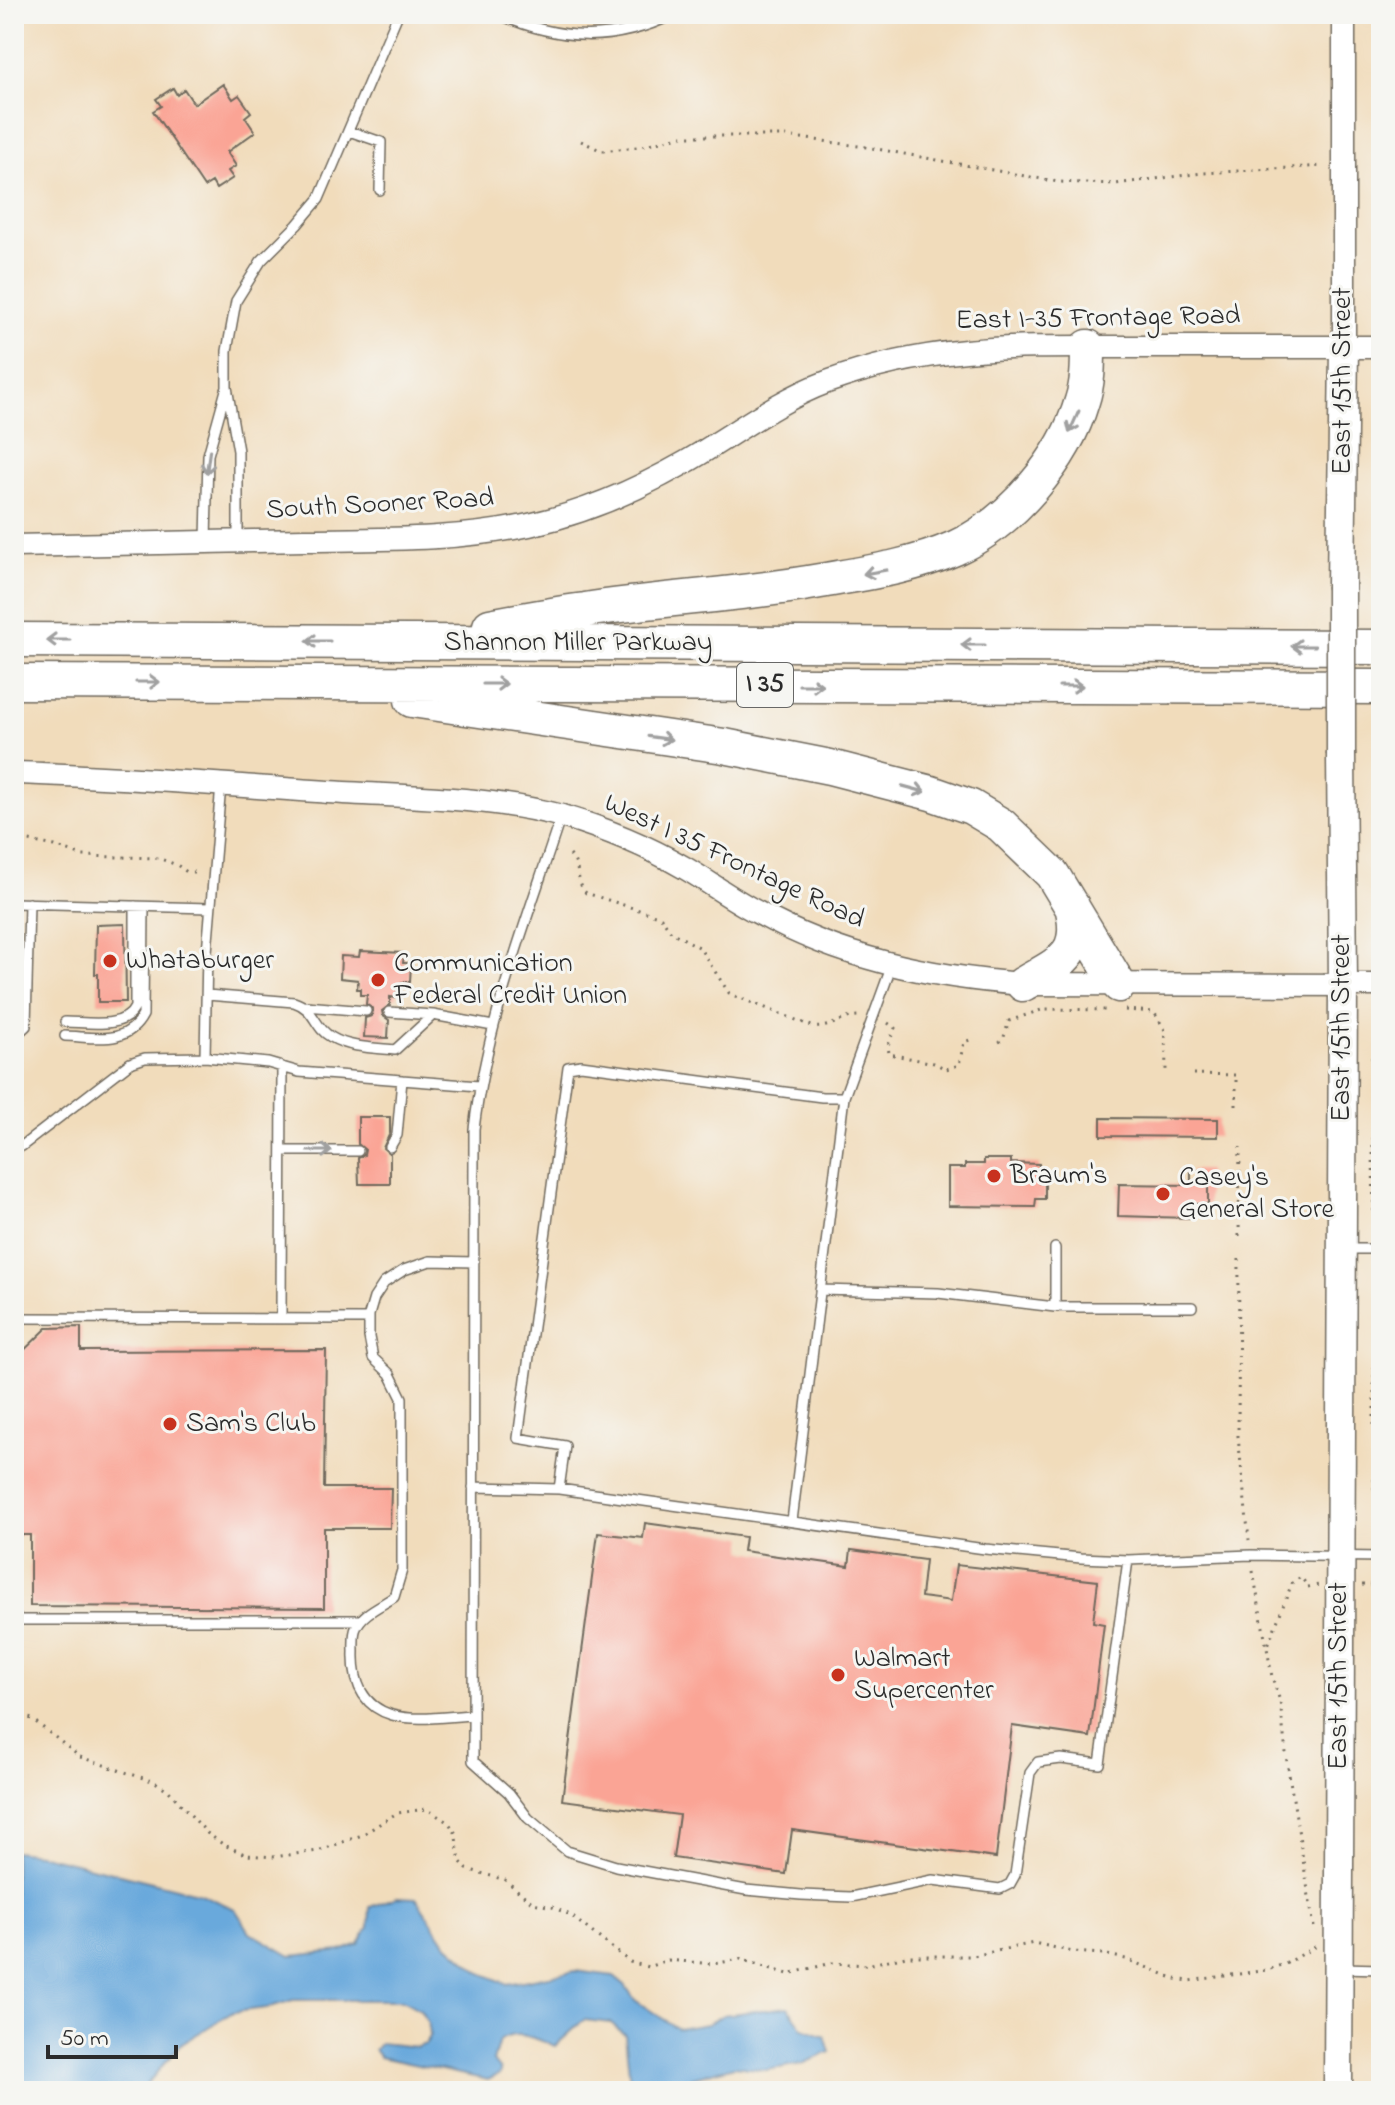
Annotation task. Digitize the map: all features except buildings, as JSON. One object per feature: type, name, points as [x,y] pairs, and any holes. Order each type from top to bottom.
[{"type":"highway","points":[[396,642],[587,609],[785,587],[895,568],[956,548],[990,529],[1023,499],[1049,466],[1074,426],[1083,399],[1088,347]]},
{"type":"highway","name":"Shannon Miller Parkway","points":[[14,640],[1381,647]]},
{"type":"highway","name":"Shannon Miller Parkway","points":[[14,682],[1381,687]]},
{"type":"highway","points":[[305,682],[582,727],[724,746],[830,767],[931,793],[971,807],[1001,825],[1052,874],[1119,985]]},
{"type":"highway","points":[[1023,984],[1068,955],[1076,938],[1071,901]]},
{"type":"main road","name":"East 15th Street","points":[[1338,2091],[1344,347]]},
{"type":"street","name":"East 15th Street","points":[[1344,14],[1344,347]]},
{"type":"street","name":"East I-35 Frontage Road","points":[[728,436],[777,405],[823,384],[875,366],[933,353],[987,347],[1381,347]]},
{"type":"street","name":"South Sooner Road","points":[[14,546],[469,535],[529,525],[584,510],[634,490],[728,436]]},
{"type":"street","name":"West I 35 Frontage Road","points":[[14,773],[87,775],[457,800],[561,816],[681,866],[757,912],[809,937],[892,965],[970,980],[1023,984],[1381,985]]},
{"type":"lane","points":[[238,542],[238,451],[227,387],[227,351],[236,301],[261,261],[319,199],[398,14]]},
{"type":"lane","points":[[498,14],[546,32],[583,37],[622,33],[674,14]]},
{"type":"lane","points":[[349,131],[381,142],[380,190]]},
{"type":"lane","points":[[206,542],[208,455],[227,387]]},
{"type":"lane","points":[[205,1057],[210,908],[221,785]]},
{"type":"lane","points":[[561,816],[501,993],[479,1086],[474,1129],[473,1761],[557,1843],[567,1851],[590,1860],[746,1890],[801,1895],[851,1897],[933,1880],[1000,1889],[1010,1884],[1015,1875],[1030,1773],[1038,1762],[1061,1759],[1100,1764],[1128,1560]]},
{"type":"lane","points":[[14,903],[210,908]]},
{"type":"lane","points":[[14,1037],[26,1026],[29,903]]},
{"type":"lane","points":[[65,1022],[120,1022],[132,1015],[135,1007],[140,906]]},
{"type":"lane","points":[[65,1036],[123,1036],[136,1030],[143,1015],[140,906]]},
{"type":"lane","points":[[792,1521],[844,1097],[892,965]]},
{"type":"lane","points":[[207,995],[366,1011]]},
{"type":"lane","points":[[306,1006],[330,1037],[354,1045],[395,1050],[433,1015]]},
{"type":"lane","points":[[389,1012],[433,1015],[493,1026]]},
{"type":"lane","points":[[14,1148],[22,1146],[130,1063],[145,1058],[205,1057],[268,1063],[299,1072],[479,1086]]},
{"type":"lane","points":[[559,1489],[565,1446],[518,1438],[568,1067],[581,1065],[822,1097],[844,1097]]},
{"type":"lane","points":[[281,1318],[282,1067]]},
{"type":"lane","points":[[390,1147],[397,1135],[402,1080]]},
{"type":"lane","points":[[282,1151],[358,1151]]},
{"type":"lane","points":[[1055,1248],[1055,1307]]},
{"type":"lane","points":[[1341,1249],[1381,1249]]},
{"type":"lane","points":[[473,1715],[395,1716],[377,1709],[366,1701],[355,1674],[354,1629],[361,1620],[394,1597],[402,1570],[402,1398],[390,1374],[373,1358],[369,1319],[374,1298],[384,1283],[404,1270],[430,1261],[474,1262]]},
{"type":"lane","points":[[820,1290],[938,1293],[1055,1307],[1192,1307]]},
{"type":"lane","points":[[14,1318],[369,1319]]},
{"type":"lane","points":[[473,1487],[559,1489],[1031,1554],[1128,1560],[1251,1555],[1381,1557]]},
{"type":"lane","points":[[14,1620],[361,1620]]},
{"type":"lane","points":[[1339,1968],[1381,1969]]},
{"type":"path","points":[[581,141],[602,151],[637,147],[680,136],[786,136],[866,147],[1058,182],[1115,184],[1203,173],[1344,165]]},
{"type":"path","points":[[14,838],[55,846],[82,856],[158,858],[187,872],[195,872]]},
{"type":"path","points":[[570,855],[575,860],[579,882],[586,893],[661,917],[671,932],[699,947],[729,993],[814,1027],[823,1028],[852,1016],[861,1016]]},
{"type":"path","points":[[999,1042],[1003,1040],[1009,1021],[1044,1009],[1154,1012],[1165,1030],[1166,1070]]},
{"type":"path","points":[[888,1023],[895,1028],[888,1045],[889,1054],[934,1063],[946,1069],[959,1065],[964,1042],[973,1039]]},
{"type":"path","points":[[1374,1226],[1372,1058],[1381,1041]]},
{"type":"path","points":[[1193,1074],[1236,1075],[1236,1108]]},
{"type":"path","points":[[1239,1236],[1240,1147]]},
{"type":"path","points":[[1239,1259],[1238,1436],[1249,1540]]},
{"type":"path","points":[[1374,1271],[1374,1488],[1381,1506]]},
{"type":"path","points":[[1253,1571],[1280,1701],[1315,1931]]},
{"type":"path","points":[[1267,1648],[1292,1583],[1301,1577],[1308,1587],[1315,1585]]},
{"type":"path","points":[[14,1714],[32,1719],[80,1757],[155,1782],[168,1790],[207,1833],[247,1855],[273,1857],[318,1851],[362,1835],[397,1813],[427,1809],[449,1823],[455,1832],[460,1861],[467,1869],[505,1880],[533,1903],[570,1915],[630,1962],[648,1967],[668,1960],[713,1964],[740,1959],[788,1974],[832,1963],[867,1965],[906,1956],[973,1956],[1034,1943],[1126,1959],[1175,1979],[1189,1981],[1259,1972],[1287,1963],[1317,1946]]},
{"type":"water","points":[[14,1851],[38,1854],[201,1894],[235,1909],[250,1932],[291,1956],[341,1951],[359,1944],[369,1927],[370,1907],[397,1897],[416,1898],[446,1943],[479,1972],[507,1984],[575,1971],[614,1976],[635,2000],[678,2029],[707,2024],[723,2015],[788,2007],[803,2028],[825,2036],[830,2052],[802,2064],[766,2070],[734,2066],[683,2080],[668,2091],[631,2091],[625,2035],[611,2023],[584,2020],[555,2046],[520,2035],[499,2041],[493,2061],[500,2074],[488,2080],[380,2057],[374,2050],[380,2043],[417,2047],[426,2044],[430,2036],[428,2023],[420,2010],[402,2000],[293,2000],[267,2008],[233,2012],[181,2044],[141,2091],[14,2091]]},
{"type":"place","name":"Whataburger","points":[[110,961]]},
{"type":"place","name":"Communication Federal Credit Union","points":[[378,980]]},
{"type":"place","name":"Braum's","points":[[994,1176]]},
{"type":"place","name":"Casey's General Store","points":[[1163,1194]]},
{"type":"place","name":"Sam's Club","points":[[170,1424]]},
{"type":"place","name":"Walmart Supercenter","points":[[838,1675]]}]
